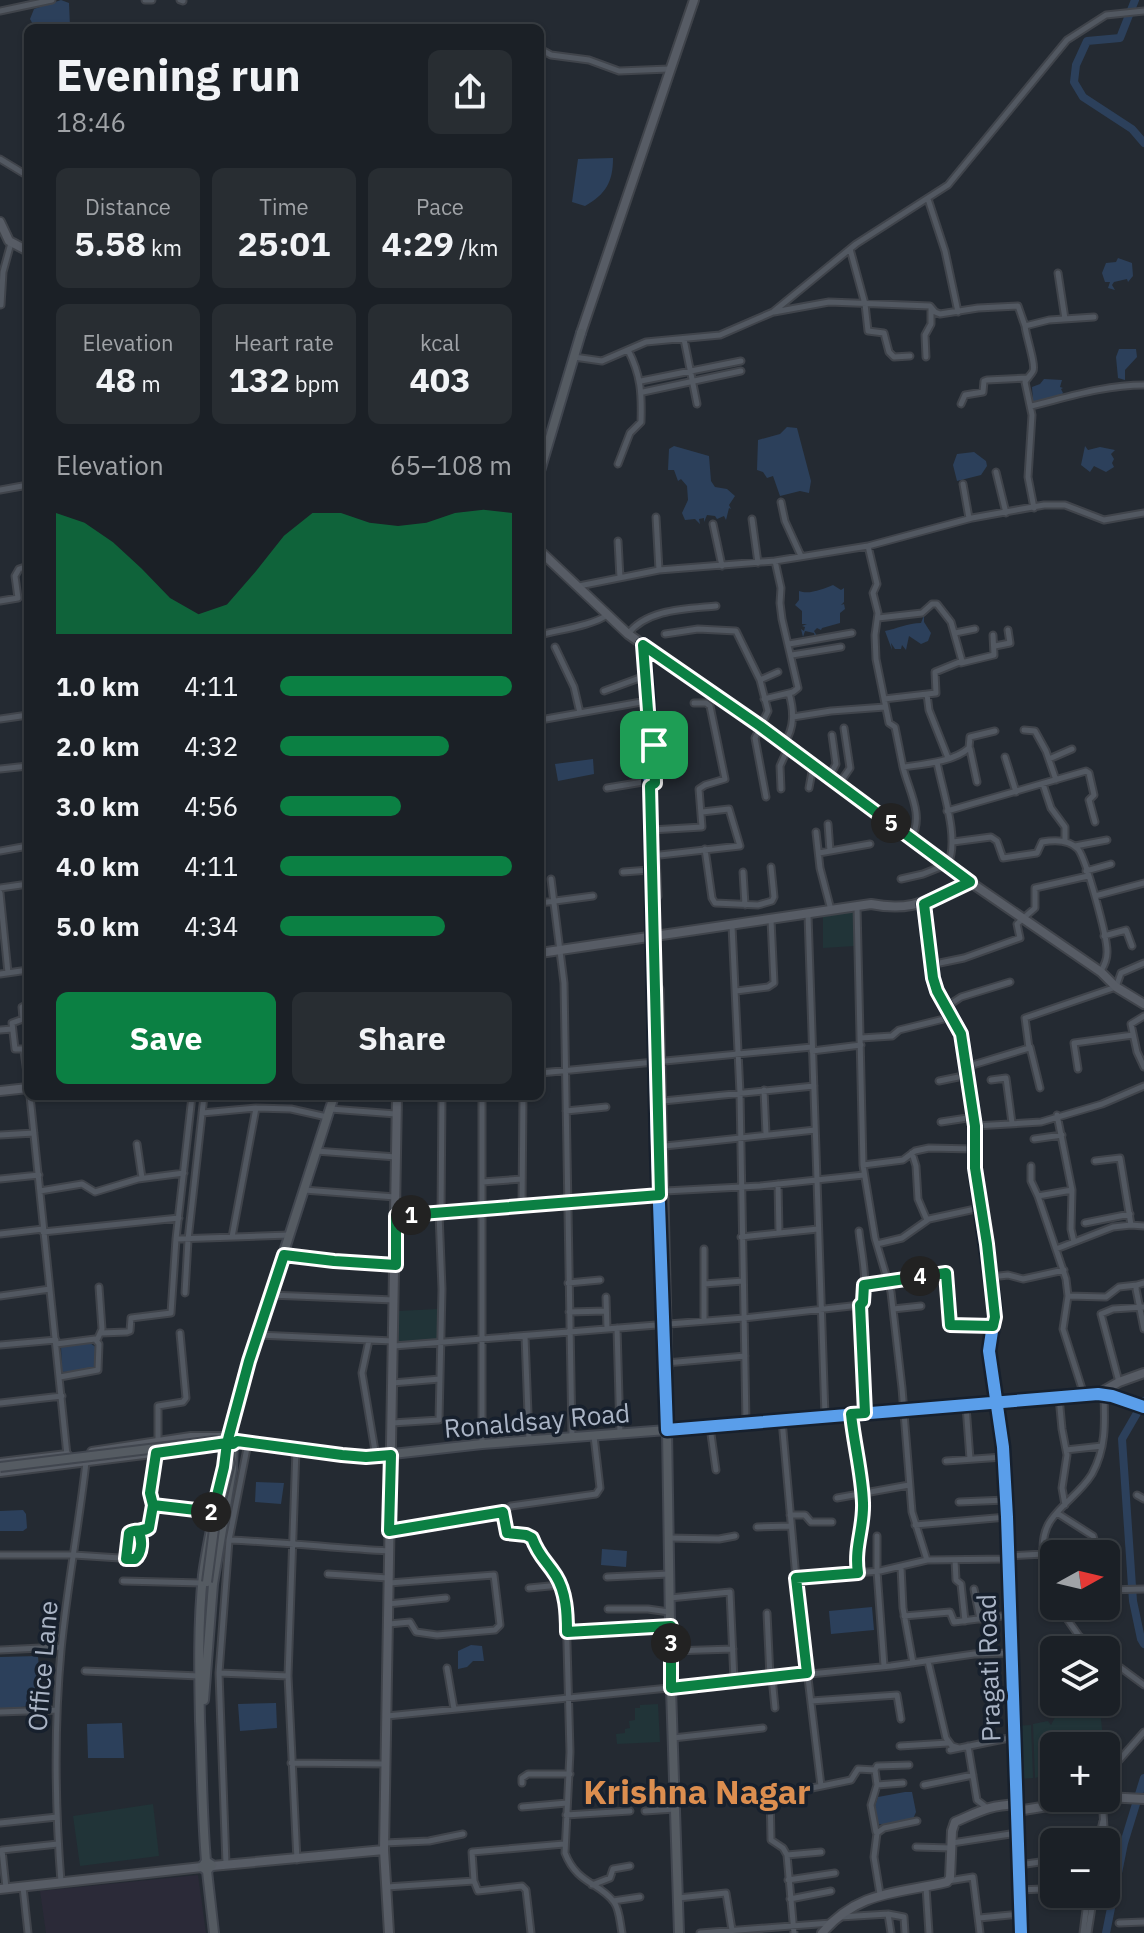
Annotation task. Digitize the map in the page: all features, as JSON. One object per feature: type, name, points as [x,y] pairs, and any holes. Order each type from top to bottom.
[{"type":"main road","points":[[544,458],[581,333]]},
{"type":"main road","points":[[214,1933],[201,1799],[199,1676],[213,1512],[231,1439],[290,1256],[289,1235],[311,1191],[334,1111],[334,1100]]},
{"type":"main road","points":[[667,1430],[679,1933]]},
{"type":"main road","name":"Ronaldsay Road","points":[[231,1439],[376,1457],[482,1444],[667,1430]]},
{"type":"main road","points":[[200,1724],[207,1676],[213,1584],[232,1470],[231,1439]]},
{"type":"main road","points":[[0,1467],[215,1441],[228,1452],[230,1463],[205,1583],[200,1724]]},
{"type":"street","points":[[0,11],[52,0]]},
{"type":"street","points":[[145,0],[152,0]]},
{"type":"street","points":[[581,333],[694,0]]},
{"type":"street","points":[[773,312],[850,249],[948,185],[1059,47],[1093,21],[1124,11],[1144,11]]},
{"type":"street","points":[[544,51],[551,55],[589,60],[619,71],[670,69]]},
{"type":"street","points":[[2,162],[24,174]]},
{"type":"street","points":[[928,199],[945,251],[958,312]]},
{"type":"street","points":[[0,222],[7,242],[1,305]]},
{"type":"street","points":[[850,249],[865,304],[868,331],[884,333],[891,355],[910,356]]},
{"type":"street","points":[[1058,273],[1065,319]]},
{"type":"street","points":[[574,357],[602,361],[654,340],[720,335],[773,312],[829,302],[930,306],[940,314],[1018,306],[1028,349],[1034,361],[1033,372],[1027,378],[984,381],[983,392],[965,395],[961,404]]},
{"type":"street","points":[[926,357],[925,335],[932,320],[930,306]]},
{"type":"street","points":[[1025,326],[1094,317]]},
{"type":"street","points":[[684,339],[697,404]]},
{"type":"street","points":[[618,464],[630,433],[641,422],[643,392],[628,350]]},
{"type":"street","points":[[641,381],[741,361]]},
{"type":"street","points":[[643,392],[741,371]]},
{"type":"street","points":[[1027,378],[1033,429],[1028,477],[1034,508]]},
{"type":"street","points":[[1031,406],[1126,385],[1144,385]]},
{"type":"street","points":[[996,472],[1006,513]]},
{"type":"street","points":[[963,484],[969,519]]},
{"type":"street","points":[[0,490],[24,486]]},
{"type":"street","points":[[781,502],[785,521],[801,557]]},
{"type":"street","points":[[578,586],[659,570],[758,563],[868,546],[969,519],[1062,504],[1104,520],[1144,513]]},
{"type":"street","points":[[656,517],[659,570]]},
{"type":"street","points":[[752,519],[758,563]]},
{"type":"street","points":[[713,524],[722,566]]},
{"type":"street","points":[[618,541],[620,578]]},
{"type":"street","points":[[868,546],[877,584],[873,595],[878,618],[876,659],[889,725],[895,727],[915,805],[914,831]]},
{"type":"street","points":[[544,555],[607,615],[631,629],[643,645],[763,721],[813,765],[843,779],[951,858],[970,882],[1024,920],[1104,966]]},
{"type":"street","points":[[764,699],[798,688],[780,608],[781,588],[775,561]]},
{"type":"street","points":[[0,601],[18,598],[15,576],[24,567]]},
{"type":"street","points":[[878,618],[919,614],[932,604],[937,604],[955,633],[961,663]]},
{"type":"street","points":[[631,629],[641,620],[667,612],[716,606]]},
{"type":"street","points":[[544,634],[592,623],[607,615]]},
{"type":"street","points":[[665,634],[698,629],[735,630],[741,637],[760,680],[768,711],[755,738],[766,797]]},
{"type":"street","points":[[955,633],[975,629]]},
{"type":"street","points":[[995,646],[1010,643],[1008,630]]},
{"type":"street","points":[[789,644],[852,633]]},
{"type":"street","points":[[884,699],[937,691],[935,672],[994,655],[993,635]]},
{"type":"street","points":[[643,645],[649,724],[650,831],[658,896],[652,906]]},
{"type":"street","points":[[555,647],[574,687],[580,713]]},
{"type":"street","points":[[792,655],[841,647]]},
{"type":"street","points":[[760,680],[778,672]]},
{"type":"street","points":[[604,691],[646,675]]},
{"type":"street","points":[[781,789],[780,766],[793,717],[789,693]]},
{"type":"street","points":[[927,694],[929,710],[948,758]]},
{"type":"street","points":[[544,719],[648,700]]},
{"type":"street","points":[[650,831],[701,828],[700,786],[723,781],[725,776],[710,706],[694,703]]},
{"type":"street","points":[[793,717],[885,707]]},
{"type":"street","points":[[0,719],[24,716]]},
{"type":"street","points":[[843,779],[850,768],[844,728]]},
{"type":"street","points":[[1024,730],[1035,731],[1056,780]]},
{"type":"street","points":[[977,782],[969,748],[970,737],[995,731]]},
{"type":"street","points":[[832,735],[832,772]]},
{"type":"street","points":[[903,767],[937,762],[969,748]]},
{"type":"street","points":[[1049,759],[1072,749]]},
{"type":"street","points":[[1005,757],[1016,792]]},
{"type":"street","points":[[937,762],[953,842],[951,858]]},
{"type":"street","points":[[809,788],[813,765]]},
{"type":"street","points":[[0,769],[24,766]]},
{"type":"street","points":[[947,811],[1088,772],[1094,795],[1089,800],[1095,822]]},
{"type":"street","points":[[607,788],[650,784]]},
{"type":"street","points":[[1043,784],[1051,808],[1065,827],[1065,841]]},
{"type":"street","points":[[653,855],[739,847],[729,809],[702,812]]},
{"type":"street","points":[[828,824],[830,851]]},
{"type":"street","points":[[816,832],[820,870],[831,911]]},
{"type":"street","points":[[953,842],[991,837],[997,841],[1003,858],[1040,852],[1040,844],[1045,841],[1065,841],[1075,846],[1082,855],[1095,896],[1104,936],[1104,966],[1116,987],[1144,1004]]},
{"type":"street","points":[[1075,846],[1107,840]]},
{"type":"street","points":[[819,853],[870,844]]},
{"type":"street","points":[[0,851],[24,847]]},
{"type":"street","points":[[705,849],[713,901],[727,905],[765,904],[773,900],[771,867]]},
{"type":"street","points":[[653,855],[650,870],[660,1063],[667,1430]]},
{"type":"street","points":[[901,879],[923,874],[951,858]]},
{"type":"street","points":[[930,965],[964,958],[1020,938],[1017,924],[1035,908],[1035,888],[1111,864]]},
{"type":"street","points":[[623,872],[650,870]]},
{"type":"street","points":[[743,872],[745,905]]},
{"type":"street","points":[[551,879],[561,950],[572,1437]]},
{"type":"street","points":[[544,952],[871,904],[888,908],[924,904],[970,882]]},
{"type":"street","points":[[1095,896],[1144,883]]},
{"type":"street","points":[[8,973],[0,890],[24,885]]},
{"type":"street","points":[[544,902],[593,896]]},
{"type":"street","points":[[924,904],[930,965],[937,991],[961,1034],[968,1075],[980,1208],[995,1311],[989,1351],[997,1403]]},
{"type":"street","points":[[857,907],[864,1175],[877,1244],[889,1281],[904,1409],[909,1485],[915,1525],[927,1560]]},
{"type":"street","points":[[808,915],[825,1416]]},
{"type":"street","points":[[735,991],[768,987],[774,983],[771,920]]},
{"type":"street","points":[[732,926],[739,1055],[746,1423]]},
{"type":"street","points":[[1104,936],[1126,930],[1132,946]]},
{"type":"street","points":[[1116,987],[1119,975],[1144,963]]},
{"type":"street","points":[[0,974],[24,971]]},
{"type":"street","points":[[946,1007],[961,997],[1010,982]]},
{"type":"street","points":[[1040,1088],[1025,1018],[1116,987]]},
{"type":"street","points":[[24,1006],[23,1019],[12,1021],[15,1048],[24,1048]]},
{"type":"street","points":[[1144,1016],[1131,1024],[1144,1067]]},
{"type":"street","points":[[544,1073],[812,1049],[892,1036],[902,1029],[952,1017]]},
{"type":"street","points":[[0,1030],[12,1029]]},
{"type":"street","points":[[1078,1069],[1074,1043],[1133,1035]]},
{"type":"street","points":[[966,1067],[1030,1047]]},
{"type":"street","points":[[939,1081],[968,1075]]},
{"type":"street","points":[[991,1080],[1006,1078],[1012,1123]]},
{"type":"street","points":[[660,1101],[814,1086]]},
{"type":"street","points":[[975,1126],[1036,1123],[1102,1104],[1144,1086]]},
{"type":"street","points":[[0,1091],[24,1088]]},
{"type":"street","points":[[764,1090],[766,1134]]},
{"type":"street","points":[[30,1100],[67,1455]]},
{"type":"street","points":[[101,1333],[130,1331],[131,1318],[171,1313],[182,1240],[192,1100]]},
{"type":"street","points":[[185,1293],[179,1218],[204,1100]]},
{"type":"street","points":[[389,1933],[384,1847],[397,1100]]},
{"type":"street","points":[[391,1423],[439,1420],[442,1100]]},
{"type":"street","points":[[482,1100],[482,1444]]},
{"type":"street","points":[[522,1205],[523,1100]]},
{"type":"street","points":[[566,1111],[606,1107]]},
{"type":"street","points":[[202,1113],[256,1108],[397,1114]]},
{"type":"street","points":[[232,1237],[256,1108]]},
{"type":"street","points":[[1057,1115],[1072,1190],[1074,1242]]},
{"type":"street","points":[[941,1122],[974,1117]]},
{"type":"street","points":[[661,1147],[815,1130]]},
{"type":"street","points":[[0,1135],[34,1133]]},
{"type":"street","points":[[1034,1139],[1062,1135]]},
{"type":"street","points":[[137,1144],[142,1178]]},
{"type":"street","points":[[863,1165],[903,1160],[912,1152],[929,1148],[974,1149]]},
{"type":"street","points":[[322,1152],[397,1157]]},
{"type":"street","points":[[912,1152],[918,1199],[927,1220]]},
{"type":"street","points":[[1095,1161],[1120,1158],[1131,1225]]},
{"type":"street","points":[[1031,1166],[1031,1181],[1064,1270],[1068,1296],[1063,1329],[1084,1395]]},
{"type":"street","points":[[40,1191],[82,1184],[95,1192],[189,1168]]},
{"type":"street","points":[[0,1179],[39,1175]]},
{"type":"street","points":[[396,1216],[864,1175]]},
{"type":"street","points":[[482,1182],[522,1179]]},
{"type":"street","points":[[778,1184],[779,1233]]},
{"type":"street","points":[[1038,1196],[1072,1190]]},
{"type":"street","points":[[311,1191],[396,1197]]},
{"type":"street","points":[[877,1244],[902,1238],[927,1220],[980,1208]]},
{"type":"street","points":[[1085,1223],[1130,1214]]},
{"type":"street","points":[[0,1234],[179,1218]]},
{"type":"street","points":[[1056,1249],[1113,1227],[1144,1226]]},
{"type":"street","points":[[741,1237],[818,1229]]},
{"type":"street","points":[[859,1231],[864,1285],[860,1305],[865,1413]]},
{"type":"street","points":[[182,1240],[289,1235]]},
{"type":"street","points":[[704,1249],[704,1321]]},
{"type":"street","points":[[290,1256],[396,1265]]},
{"type":"street","points":[[991,1277],[1008,1275],[1027,1278],[1064,1270]]},
{"type":"street","points":[[864,1285],[946,1273],[950,1325],[993,1326]]},
{"type":"street","points":[[568,1283],[600,1280]]},
{"type":"street","points":[[704,1284],[743,1281]]},
{"type":"street","points":[[1068,1296],[1106,1297],[1119,1287],[1144,1283]]},
{"type":"street","points":[[1137,1285],[1144,1329]]},
{"type":"street","points":[[60,1377],[98,1370],[97,1340],[101,1333],[99,1287]]},
{"type":"street","points":[[0,1296],[50,1289]]},
{"type":"street","points":[[276,1295],[395,1300]]},
{"type":"street","points":[[606,1297],[607,1329]]},
{"type":"street","points":[[263,1335],[393,1344],[440,1343],[744,1318],[860,1305]]},
{"type":"street","points":[[893,1309],[921,1306]]},
{"type":"street","points":[[1119,1382],[1102,1312],[1142,1307]]},
{"type":"street","points":[[569,1312],[606,1311]]},
{"type":"street","points":[[617,1328],[620,1434]]},
{"type":"street","points":[[158,1442],[158,1406],[183,1402],[186,1398],[180,1333]]},
{"type":"street","points":[[525,1336],[529,1440]]},
{"type":"street","points":[[0,1345],[97,1340]]},
{"type":"street","points":[[369,1340],[362,1373],[376,1457]]},
{"type":"street","points":[[667,1366],[745,1356]]},
{"type":"street","points":[[1045,1540],[1046,1529],[1057,1513],[1084,1486],[1093,1471],[1106,1428],[1101,1394],[1119,1382],[1144,1373]]},
{"type":"street","points":[[392,1383],[440,1379]]},
{"type":"street","name":"Ronaldsay Road","points":[[667,1430],[1101,1394],[1144,1407]]},
{"type":"street","points":[[0,1403],[62,1396]]},
{"type":"street","points":[[1059,1397],[1067,1463],[1062,1488],[1065,1505]]},
{"type":"street","name":"Pragati Road","points":[[997,1403],[1007,1517],[1021,1933]]},
{"type":"street","points":[[966,1405],[970,1459]]},
{"type":"street","points":[[851,1414],[864,1507],[856,1549],[858,1573]]},
{"type":"street","points":[[782,1419],[796,1578],[821,1786]]},
{"type":"street","points":[[710,1426],[716,1470]]},
{"type":"street","points":[[0,1467],[67,1455],[86,1457],[205,1436],[231,1439]]},
{"type":"street","points":[[389,1531],[503,1512],[511,1506],[599,1493],[594,1436]]},
{"type":"street","points":[[0,1467],[156,1453],[231,1439]]},
{"type":"street","points":[[226,1865],[219,1673],[229,1540],[248,1443]]},
{"type":"street","points":[[1066,1450],[1102,1446]]},
{"type":"street","points":[[296,1449],[288,1676],[297,1860]]},
{"type":"street","points":[[126,1559],[129,1533],[149,1528],[156,1453]]},
{"type":"street","name":"Office Lane","points":[[61,1884],[56,1710],[61,1647],[86,1457]]},
{"type":"street","points":[[946,1461],[1003,1457]]},
{"type":"street","points":[[837,1498],[909,1485]]},
{"type":"street","points":[[1137,1495],[1144,1499]]},
{"type":"street","points":[[959,1502],[1006,1500]]},
{"type":"street","points":[[153,1505],[213,1512]]},
{"type":"street","points":[[503,1512],[507,1533],[532,1538],[537,1554],[553,1571],[560,1585],[567,1632],[570,1774],[564,1844],[571,1867],[613,1901],[622,1933]]},
{"type":"street","points":[[1057,1513],[1093,1536],[1093,1540]]},
{"type":"street","points":[[790,1515],[805,1515],[811,1522],[832,1522]]},
{"type":"street","points":[[915,1525],[1007,1517]]},
{"type":"street","points":[[757,1527],[791,1526]]},
{"type":"street","points":[[0,1555],[135,1559],[139,1555],[141,1541],[138,1531]]},
{"type":"street","points":[[669,1538],[719,1539],[735,1536]]},
{"type":"street","points":[[877,1536],[884,1666]]},
{"type":"street","points":[[229,1540],[388,1551]]},
{"type":"street","points":[[796,1578],[877,1571],[927,1560],[1040,1554]]},
{"type":"street","points":[[955,1560],[965,1621]]},
{"type":"street","points":[[901,1567],[904,1616],[913,1663]]},
{"type":"street","points":[[328,1574],[388,1580],[494,1575],[500,1625],[495,1630],[437,1635],[416,1632],[410,1622],[388,1625]]},
{"type":"street","points":[[607,1577],[670,1574]]},
{"type":"street","points":[[123,1581],[205,1583]]},
{"type":"street","points":[[529,1588],[560,1585]]},
{"type":"street","points":[[974,1589],[980,1619]]},
{"type":"street","points":[[1120,1590],[1144,1589]]},
{"type":"street","points":[[670,1598],[730,1592],[734,1680]]},
{"type":"street","points":[[388,1604],[446,1598]]},
{"type":"street","points":[[608,1609],[670,1612]]},
{"type":"street","points":[[904,1616],[950,1612],[952,1621],[965,1621],[1010,1615]]},
{"type":"street","points":[[767,1613],[775,1708]]},
{"type":"street","points":[[567,1632],[671,1626]]},
{"type":"street","points":[[0,1650],[61,1647]]},
{"type":"street","points":[[671,1651],[733,1649]]},
{"type":"street","points":[[386,1716],[913,1663],[974,1654],[1011,1653]]},
{"type":"street","points":[[928,1661],[948,1743]]},
{"type":"street","points":[[1120,1667],[1144,1685]]},
{"type":"street","points":[[447,1668],[454,1709]]},
{"type":"street","points":[[85,1671],[199,1676]]},
{"type":"street","points":[[219,1673],[288,1676]]},
{"type":"street","points":[[811,1701],[897,1695],[901,1719]]},
{"type":"street","points":[[0,1712],[56,1710]]},
{"type":"street","points":[[673,1738],[763,1728]]},
{"type":"street","points":[[1120,1759],[1144,1732]]},
{"type":"street","points":[[950,1750],[1014,1737]]},
{"type":"street","points":[[900,1746],[948,1743],[959,1748]]},
{"type":"street","points":[[968,1746],[977,1800],[986,1807]]},
{"type":"street","points":[[291,1763],[385,1764]]},
{"type":"street","points":[[880,1894],[871,1805],[877,1785],[875,1770],[877,1766],[909,1765]]},
{"type":"street","points":[[793,1930],[787,1855],[770,1836],[769,1794],[851,1780],[855,1770],[875,1770]]},
{"type":"street","points":[[522,1783],[522,1778],[528,1774],[570,1774]]},
{"type":"street","points":[[924,1785],[973,1775]]},
{"type":"street","points":[[877,1785],[903,1783]]},
{"type":"street","points":[[1120,1798],[1144,1799]]},
{"type":"street","points":[[522,1807],[567,1803]]},
{"type":"street","points":[[947,1882],[950,1878],[955,1822],[986,1807],[1040,1805]]},
{"type":"street","points":[[645,1811],[675,1809]]},
{"type":"street","points":[[566,1815],[630,1811]]},
{"type":"street","points":[[1104,1812],[1104,1828]]},
{"type":"street","points":[[0,1823],[57,1817]]},
{"type":"street","points":[[1102,1828],[1104,1820]]},
{"type":"street","points":[[876,1835],[884,1828],[917,1821]]},
{"type":"street","points":[[916,1847],[951,1846],[1018,1833]]},
{"type":"street","points":[[58,1844],[2,1850],[3,1889],[207,1866],[297,1860],[463,1834]]},
{"type":"street","points":[[531,1933],[524,1887],[478,1891],[474,1881],[472,1852],[564,1844]]},
{"type":"street","points":[[787,1855],[821,1852]]},
{"type":"street","points":[[1019,1865],[1040,1862]]},
{"type":"street","points":[[591,1885],[610,1878],[613,1869],[630,1866]]},
{"type":"street","points":[[788,1880],[835,1873]]},
{"type":"street","points":[[822,1933],[861,1902],[880,1894],[973,1877],[980,1933]]},
{"type":"street","points":[[387,1887],[474,1881]]},
{"type":"street","points":[[23,1887],[28,1933]]},
{"type":"street","points":[[926,1887],[929,1933]]},
{"type":"street","points":[[1020,1890],[1040,1889]]},
{"type":"street","points":[[790,1899],[831,1891]]},
{"type":"street","points":[[678,1898],[726,1893],[728,1931]]},
{"type":"street","points":[[613,1901],[640,1897]]},
{"type":"street","points":[[1086,1933],[1087,1908]]},
{"type":"street","points":[[1086,1933],[1091,1908]]},
{"type":"street","points":[[888,1914],[891,1933]]},
{"type":"street","points":[[700,1933],[793,1930],[835,1920],[888,1914],[904,1917],[905,1933]]},
{"type":"street","points":[[979,1918],[1020,1914]]},
{"type":"street","points":[[1119,1923],[1144,1922]]},
{"type":"shaded area","points":[[198,1875],[206,1933],[46,1933],[40,1891]]},
{"type":"green space","points":[[853,910],[855,946],[823,948],[823,917]]},
{"type":"green space","points":[[438,1309],[438,1340],[399,1342],[398,1311]]},
{"type":"green space","points":[[658,1704],[660,1742],[617,1744],[616,1734],[625,1733],[625,1729],[630,1728],[629,1721],[635,1720],[635,1708]]},
{"type":"green space","points":[[1056,1716],[1101,1716],[1102,1732],[1040,1732],[1040,1777],[1035,1778],[1033,1724],[1048,1721],[1051,1725]]},
{"type":"green space","points":[[1031,1725],[1033,1778],[1017,1779],[1016,1726]]},
{"type":"green space","points":[[153,1804],[159,1856],[80,1866],[73,1816]]},
{"type":"water","points":[[61,0],[69,3],[70,24],[33,24],[30,19],[34,9]]},
{"type":"water","points":[[613,158],[610,181],[603,192],[585,206],[572,202],[578,159]]},
{"type":"water","points":[[1118,258],[1132,263],[1133,276],[1128,282],[1127,279],[1114,282],[1115,290],[1108,288],[1110,282],[1105,282],[1102,273],[1106,263],[1116,262]]},
{"type":"water","points":[[1119,349],[1136,349],[1137,357],[1125,370],[1125,380],[1118,378],[1116,357]]},
{"type":"water","points":[[1044,379],[1062,380],[1060,387],[1063,393],[1049,401],[1033,401],[1032,387]]},
{"type":"water","points":[[787,427],[797,428],[811,481],[809,493],[800,491],[780,496],[773,476],[767,478],[757,470],[758,440],[780,434]]},
{"type":"water","points":[[674,446],[709,456],[711,481],[715,487],[727,489],[735,496],[729,505],[731,509],[726,520],[724,516],[717,519],[707,515],[704,522],[704,518],[699,519],[700,524],[695,519],[685,520],[682,513],[688,500],[687,486],[681,479],[678,481],[674,470],[668,470],[669,449]]},
{"type":"water","points":[[1085,446],[1088,450],[1100,447],[1115,450],[1111,454],[1114,467],[1106,472],[1094,466],[1090,472],[1081,465]]},
{"type":"water","points":[[974,452],[986,461],[987,466],[981,475],[957,481],[953,465],[957,454]]},
{"type":"water","points":[[833,585],[841,590],[844,588],[844,602],[841,605],[844,604],[845,609],[840,613],[840,623],[821,630],[817,628],[814,631],[816,641],[814,633],[805,631],[803,637],[801,629],[804,631],[805,627],[802,626],[807,624],[802,624],[802,611],[795,605],[799,600],[799,591],[812,592]]},
{"type":"water","points":[[924,615],[924,622],[931,633],[928,641],[921,644],[909,636],[906,650],[902,645],[901,649],[895,649],[891,643],[892,650],[885,631],[921,623]]},
{"type":"water","points":[[593,759],[594,774],[558,781],[555,764]]},
{"type":"water","points":[[90,1343],[97,1348],[98,1364],[95,1370],[62,1372],[61,1346]]},
{"type":"water","points":[[256,1482],[284,1483],[281,1504],[255,1502]]},
{"type":"water","points":[[23,1510],[27,1528],[23,1531],[0,1531],[0,1511]]},
{"type":"water","points":[[602,1549],[627,1551],[626,1567],[601,1565]]},
{"type":"water","points":[[872,1607],[874,1630],[831,1634],[829,1611]]},
{"type":"water","points":[[471,1645],[482,1646],[484,1661],[473,1661],[467,1667],[458,1669],[458,1651]]},
{"type":"water","points":[[38,1656],[42,1705],[0,1709],[0,1657]]},
{"type":"water","points":[[276,1703],[277,1728],[240,1731],[238,1704]]},
{"type":"water","points":[[122,1723],[124,1758],[88,1758],[87,1724]]},
{"type":"water","points":[[912,1792],[916,1812],[913,1819],[889,1825],[876,1824],[874,1809],[878,1797]]},
{"type":"waterway","points":[[1135,0],[1120,38],[1087,41],[1076,65],[1074,82],[1083,97],[1132,129],[1144,143]]},
{"type":"waterway","points":[[1144,1401],[1122,1439],[1133,1601],[1144,1644]]},
{"type":"waterway","points":[[1106,1933],[1124,1843],[1144,1778]]},
{"type":"cycle path","points":[[643,645],[648,700],[657,1147],[667,1430],[1098,1394],[1144,1407]]},
{"type":"cycle path","points":[[924,904],[933,978],[961,1034],[975,1126],[975,1168],[995,1311],[989,1351],[1003,1447],[1007,1517],[1021,1933]]},
{"type":"district","name":"Krishna Nagar","points":[[697,1792]]},
{"type":"route","points":[[654,745],[652,726],[649,724],[643,645],[760,726],[970,882],[924,904],[933,978],[961,1034],[975,1126],[975,1168],[995,1317],[993,1326],[950,1325],[946,1273],[864,1285],[860,1305],[865,1413],[851,1414],[854,1445],[862,1474],[864,1507],[856,1549],[858,1573],[796,1578],[807,1673],[671,1688],[671,1626],[567,1632],[566,1609],[557,1577],[537,1554],[532,1538],[507,1533],[503,1512],[389,1531],[391,1455],[366,1457],[237,1441],[227,1443],[213,1512],[153,1505],[149,1528],[148,1530],[132,1531],[129,1533],[126,1559],[135,1559],[139,1555],[141,1541],[140,1534],[138,1531],[144,1531],[148,1530],[149,1528],[156,1453],[227,1443],[249,1361],[284,1255],[396,1265],[396,1216],[660,1195],[650,856],[650,786],[655,783],[654,745]]}]
